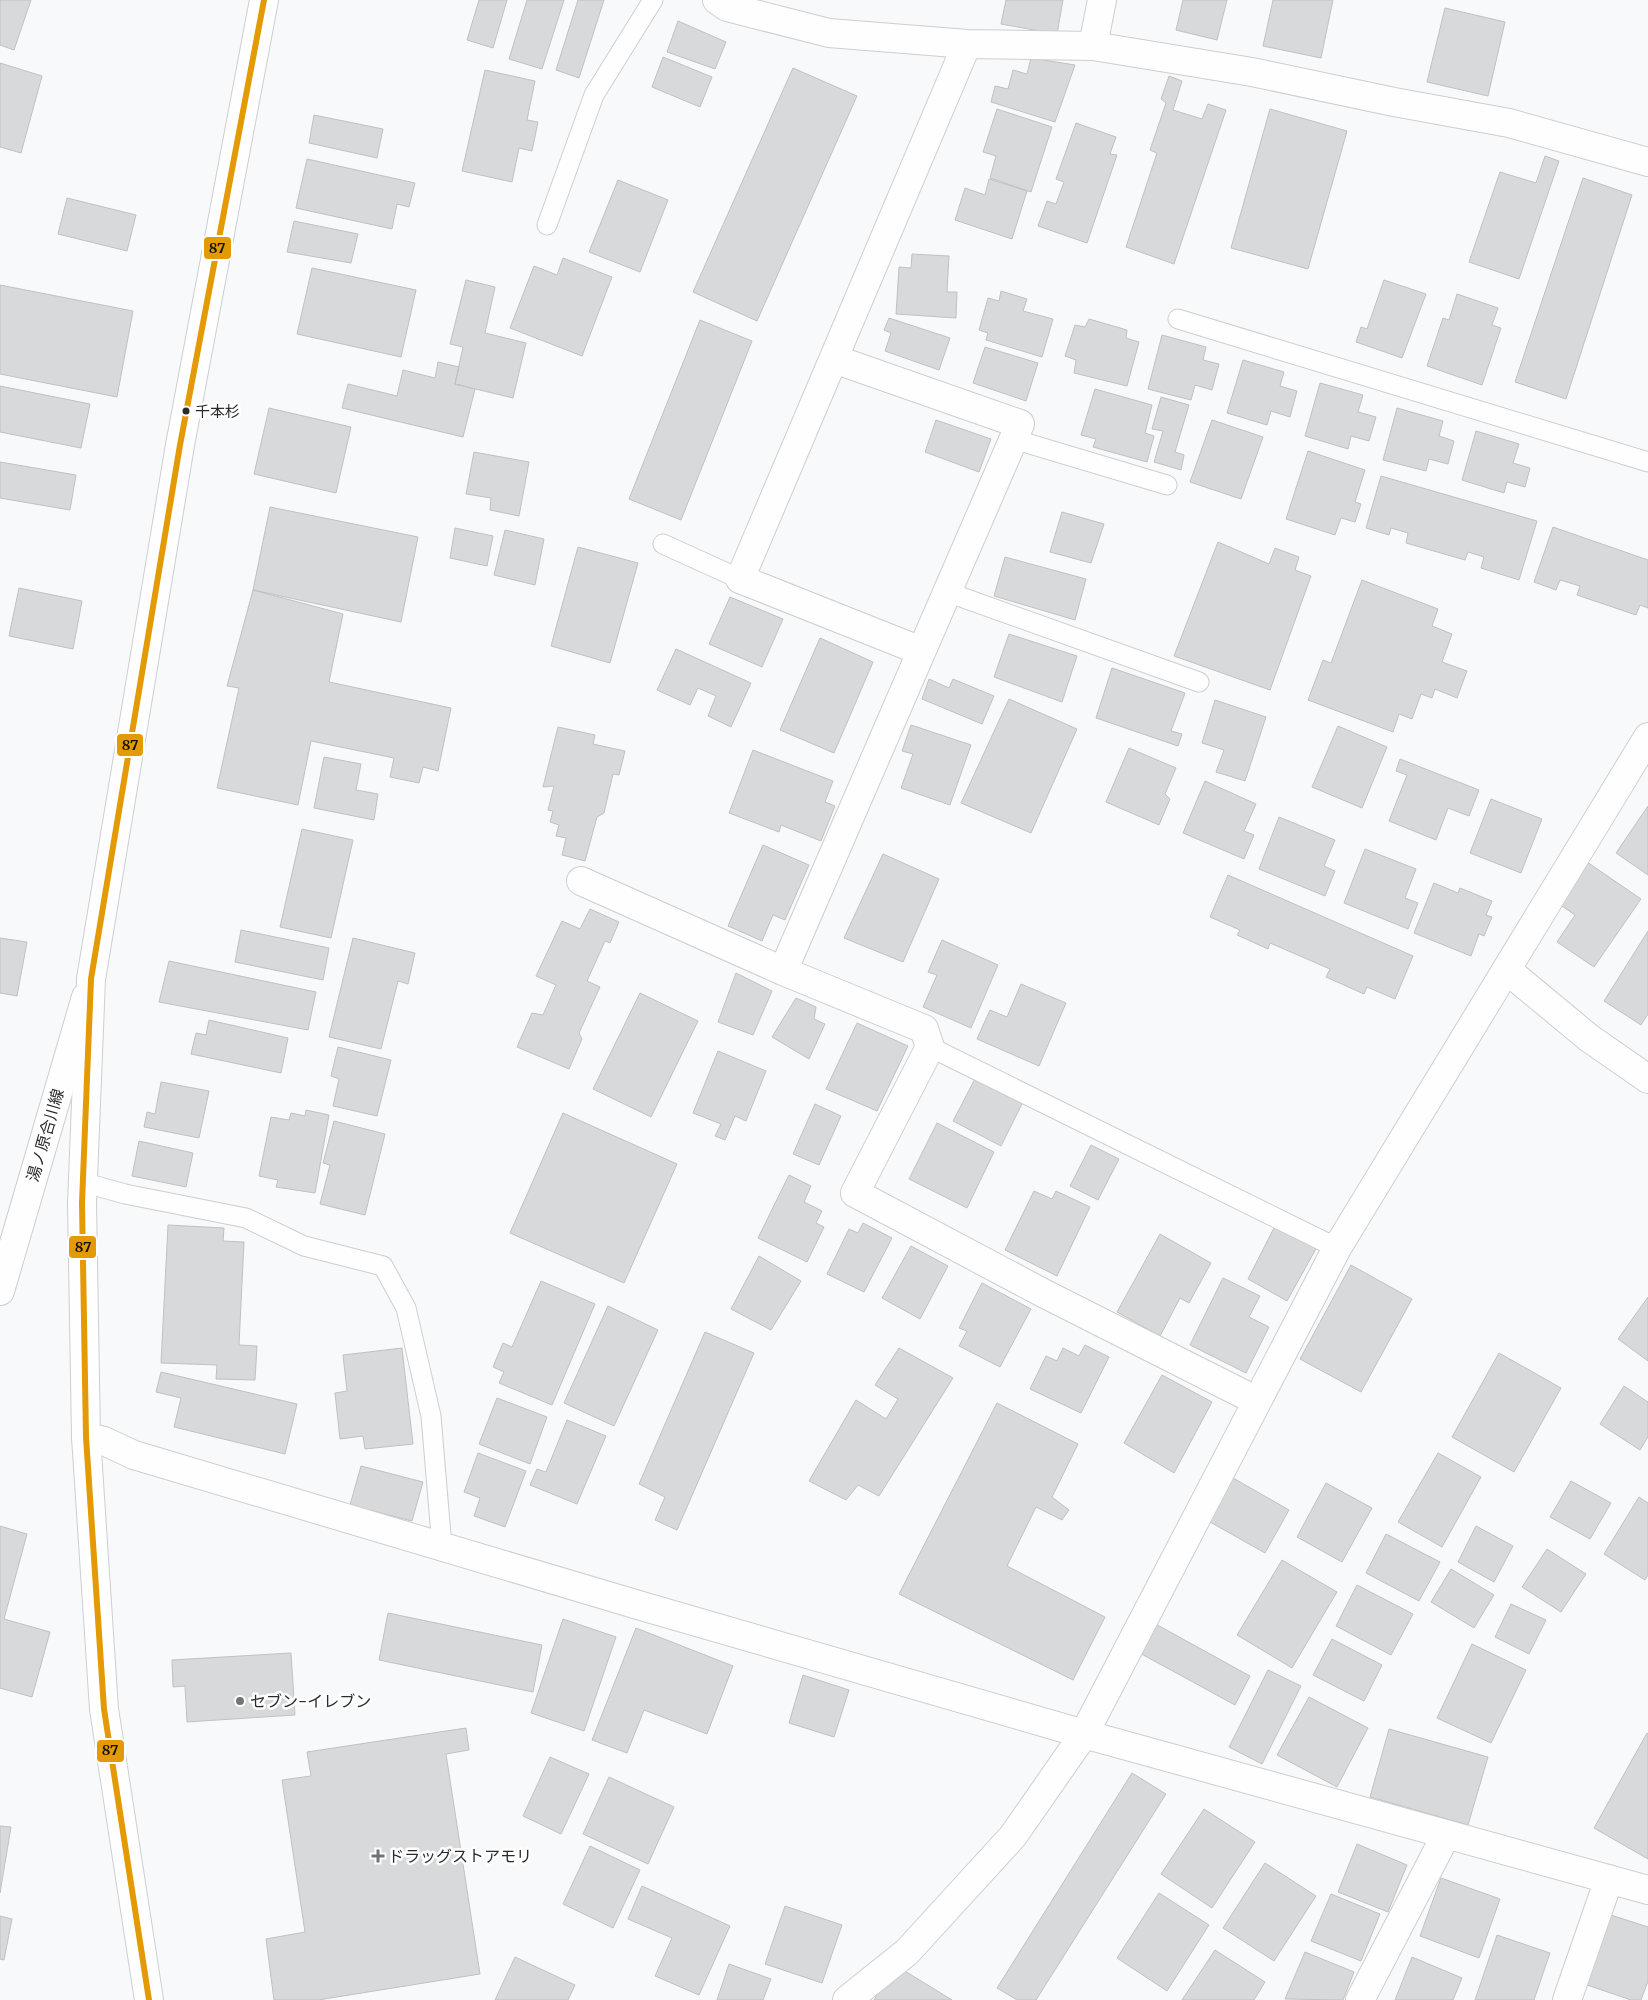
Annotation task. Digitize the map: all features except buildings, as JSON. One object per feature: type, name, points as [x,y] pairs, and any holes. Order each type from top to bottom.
[{"type":"main road","points":[[149,2000],[104,1709],[86,1438],[82,1182],[91,979],[180,445],[264,0]]},
{"type":"main road","points":[[717,0],[727,7],[829,33],[967,44],[1094,46],[1252,72],[1394,102],[1509,123],[1648,162]]},
{"type":"main road","points":[[1094,46],[1102,0]]},
{"type":"main road","points":[[922,651],[740,579],[967,44]]},
{"type":"main road","points":[[783,971],[1020,424],[834,359]]},
{"type":"main road","points":[[847,2000],[907,1952],[1013,1836],[1084,1734],[1337,1248],[1648,738]]},
{"type":"main road","points":[[581,881],[783,971],[924,1029],[930,1047],[855,1193],[1045,1294],[1257,1401]]},
{"type":"main road","points":[[1507,970],[1589,1038],[1648,1079]]},
{"type":"main road","name":"湯ノ原合川線","points":[[0,1291],[91,979]]},
{"type":"main road","points":[[86,1438],[104,1441],[134,1455],[1084,1734],[1648,1890]]},
{"type":"main road","points":[[1360,2000],[1446,1835]]},
{"type":"main road","points":[[1567,2000],[1609,1879]]},
{"type":"lane","points":[[547,225],[594,94],[653,0]]},
{"type":"lane","points":[[1178,319],[1648,462]]},
{"type":"lane","points":[[1013,439],[1167,485]]},
{"type":"lane","points":[[663,544],[740,579]]},
{"type":"lane","points":[[947,592],[1199,682]]},
{"type":"lane","points":[[930,1047],[1337,1248]]},
{"type":"lane","points":[[82,1182],[125,1194],[246,1218],[304,1246],[383,1266],[406,1308],[431,1416],[442,1546]]},
{"type":"transit line","name":"87","points":[[149,2000],[104,1709],[86,1437],[82,1203],[91,979],[180,445],[264,0]]},
{"type":"place","name":"千本杉","points":[[186,411]]},
{"type":"place","name":"セブン-イレブン","points":[[240,1701]]},
{"type":"place","name":"ドラッグストアモリ","points":[[378,1856]]}]
